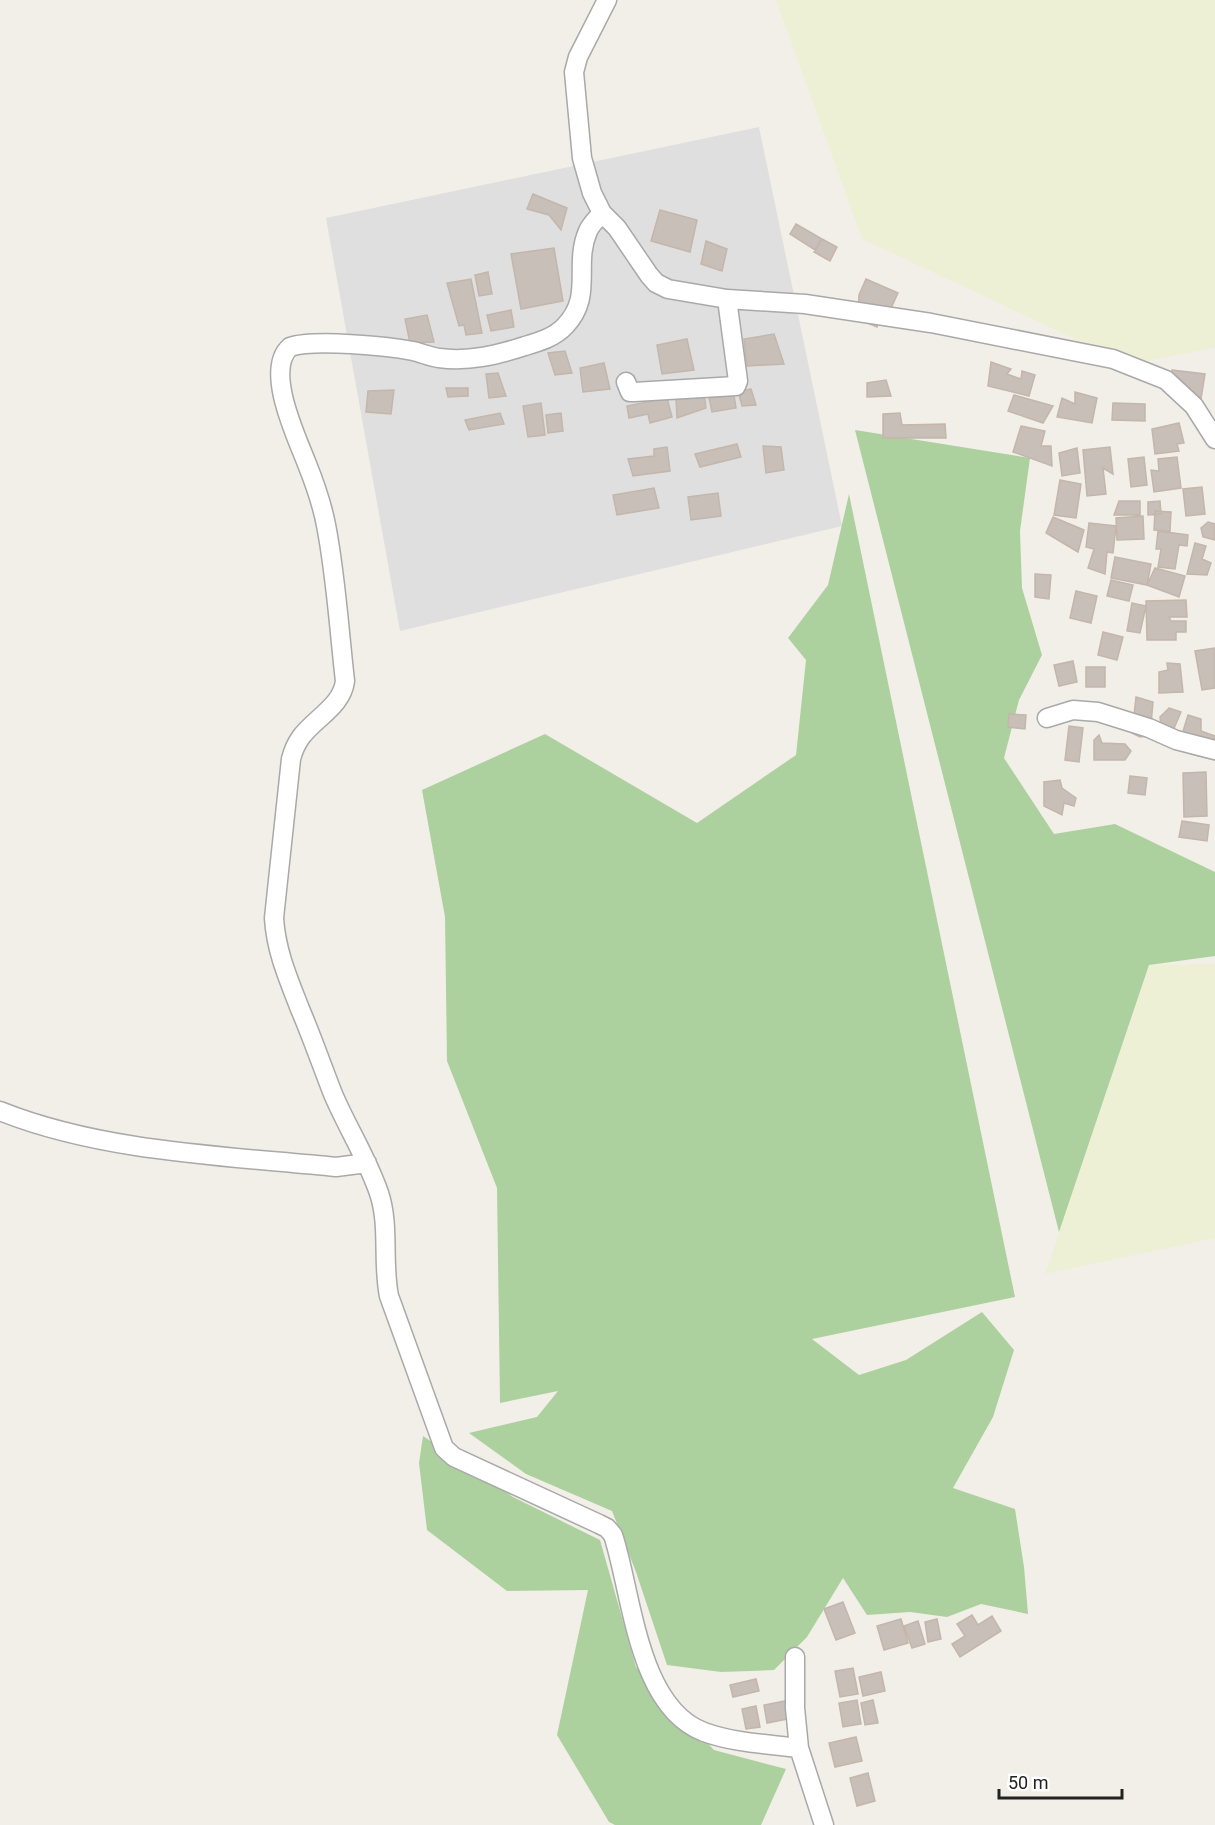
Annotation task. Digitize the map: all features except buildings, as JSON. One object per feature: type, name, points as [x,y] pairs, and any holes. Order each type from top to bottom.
[{"type":"street","points":[[607,0],[578,57],[574,72],[582,158],[592,193],[602,213],[618,228],[656,283],[668,289],[727,299],[805,304],[920,321],[1113,359],[1166,380],[1194,406],[1215,439]]},
{"type":"street","points":[[602,213],[589,229],[584,243],[581,266],[581,302],[564,328],[546,339],[492,357],[441,359],[412,351],[365,345],[304,344],[290,347],[282,358],[286,414],[320,499],[326,526],[345,681],[339,698],[301,736],[291,759],[274,918],[275,935],[280,959],[333,1094],[367,1162],[379,1193],[384,1215],[386,1279],[389,1296],[444,1448],[454,1457],[599,1524],[613,1535],[630,1612],[642,1652],[663,1696],[674,1712],[702,1731],[723,1737],[799,1748]]},
{"type":"street","points":[[626,382],[630,392],[634,393],[736,386],[738,381],[727,299]]},
{"type":"street","points":[[1047,718],[1073,710],[1098,712],[1149,728],[1176,740],[1215,750]]},
{"type":"street","points":[[0,1111],[42,1126],[134,1146],[336,1167],[367,1162]]},
{"type":"street","points":[[795,1657],[795,1708],[799,1748],[824,1825]]},
{"type":"shaded area","points":[[759,127],[842,526],[400,631],[326,218]]},
{"type":"green space","points":[[776,0],[1215,0],[1215,347],[1130,365],[862,239]]},
{"type":"green space","points":[[855,430],[1030,458],[1020,531],[1022,588],[1042,655],[1019,700],[1004,758],[1054,834],[1115,824],[1215,872],[1215,956],[1149,965],[1059,1232]]},
{"type":"green space","points":[[849,494],[1015,1297],[812,1339],[859,1375],[906,1360],[982,1312],[1014,1350],[993,1417],[953,1488],[1015,1509],[1024,1567],[1028,1614],[981,1604],[947,1617],[910,1612],[867,1615],[843,1578],[807,1637],[774,1670],[721,1672],[667,1665],[636,1572],[612,1511],[526,1474],[469,1433],[537,1417],[558,1391],[500,1403],[497,1188],[447,1061],[445,917],[422,790],[545,734],[697,823],[796,755],[806,660],[788,638],[828,585]]},
{"type":"green space","points":[[1215,964],[1215,1238],[1045,1274],[1149,965]]},
{"type":"green space","points":[[423,1436],[513,1497],[600,1540],[636,1667],[714,1750],[786,1769],[761,1825],[615,1825],[609,1822],[557,1735],[588,1590],[507,1591],[427,1530],[419,1463]]}]
